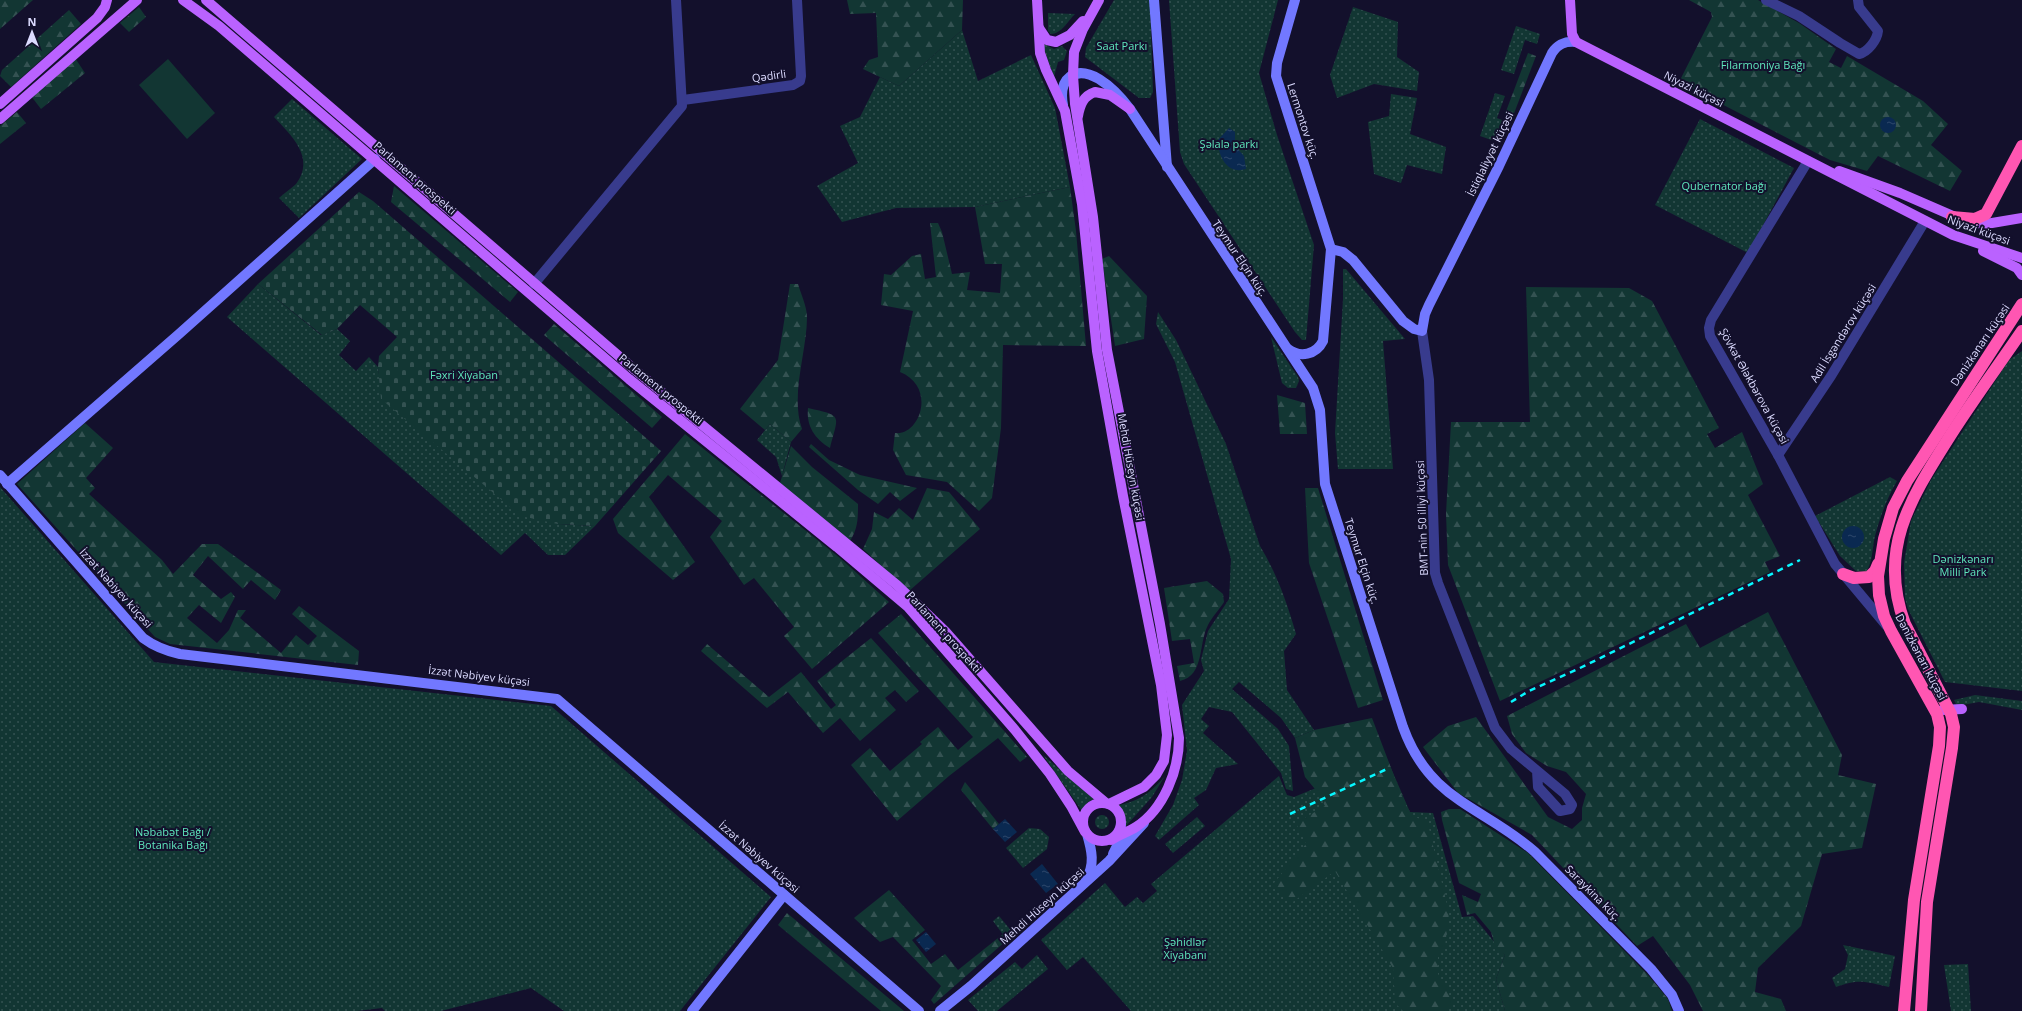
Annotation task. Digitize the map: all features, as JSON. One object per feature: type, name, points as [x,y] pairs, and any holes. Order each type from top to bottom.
[{"type":"highway","points":[[1952,217],[1974,219],[1986,214],[2022,146]]},
{"type":"highway","name":"Dənizkənarı küçəsi","points":[[1904,1011],[1914,900],[1940,736],[1938,720],[1933,707],[1884,616],[1878,595],[1880,561],[1890,515],[1907,480],[2022,304]]},
{"type":"highway","name":"Dənizkənarı küçəsi","points":[[1921,1011],[1927,902],[1952,748],[1955,713],[1905,624],[1900,610],[1895,580],[1898,545],[1907,510],[1918,486],[1982,387],[2022,331]]},
{"type":"highway","points":[[1839,569],[1854,578],[1869,577],[1875,571],[1880,561]]},
{"type":"main road","points":[[0,104],[89,25],[102,12],[107,0]]},
{"type":"main road","points":[[116,16],[131,0]]},
{"type":"main road","points":[[0,118],[116,16],[137,0]]},
{"type":"main road","name":"Parlament prospekti","points":[[183,0],[219,26],[629,379],[837,547],[908,607],[1015,730],[1050,774],[1086,833]]},
{"type":"main road","name":"Parlament prospekti","points":[[206,0],[534,284],[687,414],[897,585],[945,631],[1068,771],[1093,794],[1107,804]]},
{"type":"main road","name":"Mehdi Hüseyn küçəsi","points":[[1037,0],[1038,44],[1042,61],[1063,105],[1084,218],[1097,352],[1123,496],[1159,678],[1167,735],[1164,761],[1156,775],[1144,788],[1107,804]]},
{"type":"main road","points":[[1037,24],[1042,35],[1047,40],[1056,42],[1070,35],[1093,10],[1099,0]]},
{"type":"main road","points":[[1154,0],[1168,169]]},
{"type":"main road","name":"Lermontov küç.","points":[[1288,349],[1301,354],[1312,353],[1318,349],[1322,341],[1331,249],[1276,76],[1277,63],[1295,0]]},
{"type":"main road","points":[[1570,0],[1572,34],[1576,42]]},
{"type":"main road","name":"Mehdi Hüseyn küçəsi","points":[[940,1011],[971,986],[1084,884],[1130,840],[1153,811],[1176,769],[1179,754],[1179,738],[1162,632],[1107,350],[1093,217],[1078,124],[1072,75],[1074,52],[1077,42],[1093,10]]},
{"type":"main road","name":"Niyazi küçəsi","points":[[1576,42],[1953,235],[2022,258]]},
{"type":"main road","name":"İstiqlaliyyət küçəsi","points":[[1422,331],[1425,314],[1429,305],[1499,166],[1552,53],[1562,43],[1576,42]]},
{"type":"main road","points":[[1063,105],[1063,85],[1072,75],[1087,74],[1099,79],[1118,94],[1168,169]]},
{"type":"main road","points":[[1078,124],[1082,103],[1091,93],[1101,92],[1110,95],[1130,110]]},
{"type":"main road","points":[[8,484],[375,159]]},
{"type":"main road","name":"Niyazi küçəsi","points":[[1804,159],[1900,193],[1952,217],[1974,223],[1986,224],[2022,218]]},
{"type":"main road","name":"Teymur Elçin küç.","points":[[1168,169],[1308,379],[1320,410],[1324,478],[1404,730],[1426,771],[1439,785],[1458,801]]},
{"type":"main road","points":[[1953,235],[2011,265],[2022,275]]},
{"type":"main road","points":[[1331,249],[1347,255],[1403,321],[1414,329],[1422,331]]},
{"type":"main road","name":"İzzət Nəbiyev küçəsi","points":[[0,475],[143,638],[151,645],[180,654],[557,699],[919,1011]]},
{"type":"main road","points":[[1933,707],[1955,713]]},
{"type":"main road","name":"Saraykina küç.","points":[[1458,801],[1524,843],[1535,852],[1651,969],[1672,995],[1679,1011]]},
{"type":"main road","points":[[1084,884],[1091,871],[1093,860],[1083,822],[1085,813],[1096,804],[1107,804],[1118,810],[1121,829],[1117,848],[1109,861]]},
{"type":"main road","name":"Mehdi Hüseyn küçəsi","points":[[1086,833],[1096,841],[1110,840],[1121,829],[1135,828],[1153,811]]},
{"type":"main road","points":[[692,1011],[784,895]]},
{"type":"street","points":[[534,284],[679,110],[683,100],[676,0]]},
{"type":"street","name":"Qədirli","points":[[683,100],[793,85],[800,81],[797,0]]},
{"type":"street","points":[[1766,0],[1799,16],[1856,53],[1863,53],[1878,35],[1877,27],[1858,2]]},
{"type":"street","name":"Şövkət Ələkbərova küçəsi","points":[[1804,159],[1711,320],[1709,328],[1710,336],[1778,455],[1839,569],[1891,631]]},
{"type":"street","name":"Adil İsgəndərov küçəsi","points":[[1778,455],[1831,376],[1925,221]]},
{"type":"street","name":"BMT-nin 50 illiyi küçəsi","points":[[1422,331],[1429,380],[1435,572],[1495,728],[1511,749],[1537,771]]},
{"type":"green space","points":[[0,0],[33,0],[0,29]]},
{"type":"green space","points":[[847,0],[963,0],[962,30],[899,86],[863,69],[869,60],[878,57],[876,13],[850,14]]},
{"type":"green space","name":"Saat Parkı","points":[[1114,0],[1150,0],[1153,92],[1150,98],[1139,98],[1085,57],[1086,48]]},
{"type":"green space","name":"Şəlalə parkı","points":[[1169,0],[1278,0],[1259,73],[1277,135],[1314,245],[1306,340],[1302,340],[1295,332],[1184,164],[1180,152]]},
{"type":"green space","name":"Filarmoniya Bağı","points":[[1689,0],[1758,0],[1799,23],[1836,49],[1829,62],[1841,68],[1847,56],[1923,101],[1948,124],[1931,145],[1962,171],[1950,191],[1878,156],[1867,171],[1830,160],[1679,82],[1712,17],[1711,12]]},
{"type":"green space","points":[[139,7],[146,17],[129,32],[120,23]]},
{"type":"green space","points":[[1353,7],[1398,22],[1397,57],[1419,72],[1417,91],[1374,84],[1337,98],[1330,75]]},
{"type":"green space","points":[[69,10],[81,24],[11,87],[0,76],[2,70]]},
{"type":"green space","points":[[1048,13],[1075,14],[1061,30],[1051,34],[1048,31]]},
{"type":"green space","points":[[1516,26],[1540,34],[1537,44],[1525,40],[1514,74],[1501,70]]},
{"type":"green space","points":[[962,30],[978,81],[1031,55],[1055,108],[1070,187],[975,207],[896,208],[842,222],[817,186],[858,163],[840,126],[860,117],[880,77],[899,86]]},
{"type":"green space","points":[[1042,43],[1054,49],[1062,46],[1067,51],[1064,60],[1058,62],[1054,77]]},
{"type":"green space","points":[[1528,53],[1536,56],[1513,116],[1505,114]]},
{"type":"green space","points":[[75,58],[85,73],[41,109],[31,96]]},
{"type":"green space","points":[[168,59],[215,113],[187,139],[139,85]]},
{"type":"green space","points":[[1495,93],[1505,96],[1497,118],[1507,122],[1500,143],[1480,136]]},
{"type":"green space","points":[[1391,94],[1417,98],[1410,134],[1446,147],[1442,174],[1407,165],[1401,183],[1374,174],[1368,122],[1389,116]]},
{"type":"green space","points":[[292,99],[362,159],[299,218],[279,198],[296,184],[301,174],[303,165],[302,156],[294,139],[274,117]]},
{"type":"green space","points":[[17,112],[26,123],[0,144],[0,126]]},
{"type":"green space","name":"Qubernator bağı","points":[[1700,119],[1794,168],[1748,253],[1655,205]]},
{"type":"green space","points":[[394,186],[518,292],[510,302],[391,202]]},
{"type":"green space","points":[[1070,187],[1076,231],[1086,346],[1003,345],[1001,428],[992,498],[979,511],[947,482],[906,475],[893,450],[895,433],[904,432],[912,427],[921,409],[921,399],[918,388],[911,379],[900,372],[913,311],[881,305],[884,274],[891,275],[912,256],[921,254],[925,279],[936,277],[930,223],[938,223],[942,232],[952,274],[970,272],[967,290],[1000,293],[1002,264],[985,264],[975,207]]},
{"type":"green space","name":"Fəxri Xiyaban","points":[[359,192],[373,201],[661,451],[595,526],[558,524],[521,516],[381,399],[378,367],[379,356],[397,337],[360,305],[337,329],[322,335],[258,284]]},
{"type":"green space","points":[[1109,256],[1147,296],[1144,339],[1115,346],[1102,259]]},
{"type":"green space","points":[[1343,269],[1346,269],[1405,339],[1383,341],[1393,469],[1338,469],[1335,433],[1343,299]]},
{"type":"green space","points":[[258,284],[321,335],[337,329],[350,341],[339,355],[356,371],[369,357],[378,367],[382,399],[558,524],[595,526],[565,555],[548,555],[525,533],[501,555],[227,317]]},
{"type":"green space","points":[[790,284],[798,284],[807,313],[798,388],[799,416],[802,429],[791,442],[770,424],[765,430],[740,409],[778,360]]},
{"type":"green space","points":[[1526,287],[1629,288],[1652,301],[1719,428],[1707,434],[1715,448],[1742,432],[1763,484],[1748,495],[1780,556],[1765,562],[1770,572],[1500,701],[1448,565],[1446,514],[1451,422],[1530,422]]},
{"type":"green space","points":[[1158,312],[1176,340],[1226,444],[1260,546],[1272,567],[1285,600],[1296,634],[1284,651],[1287,690],[1314,730],[1295,738],[1281,718],[1239,682],[1232,689],[1278,729],[1289,746],[1293,791],[1286,789],[1281,773],[1232,712],[1209,707],[1201,719],[1209,726],[1203,733],[1238,764],[1216,768],[1206,790],[1194,798],[1199,805],[1159,840],[1155,836],[1173,805],[1182,780],[1187,751],[1182,705],[1204,671],[1201,660],[1208,631],[1229,599],[1231,559],[1175,362],[1156,324]]},
{"type":"green space","points":[[554,324],[662,417],[652,428],[544,335]]},
{"type":"green space","points":[[1271,337],[1298,377],[1299,381],[1296,388],[1288,388],[1282,383]]},
{"type":"green space","name":"Dənizkənarı Milli Park","points":[[2022,351],[2022,691],[1945,682],[1908,609],[1905,598],[1904,563],[1911,521],[1931,480],[2009,360]]},
{"type":"green space","points":[[1277,395],[1305,403],[1307,434],[1280,434]]},
{"type":"green space","points":[[808,408],[833,415],[836,418],[830,448],[816,436],[810,426],[808,421]]},
{"type":"green space","points":[[85,423],[113,448],[86,478],[95,488],[89,494],[162,560],[173,574],[202,544],[218,544],[281,590],[275,600],[251,580],[243,589],[208,556],[193,575],[221,599],[231,592],[235,597],[221,623],[199,605],[187,618],[217,643],[229,630],[238,610],[246,610],[240,618],[281,653],[296,635],[308,645],[317,636],[292,614],[299,606],[359,651],[358,665],[170,644],[155,637],[17,484]]},
{"type":"green space","points":[[770,424],[791,442],[782,476],[776,457],[757,440]]},
{"type":"green space","points":[[685,434],[840,558],[889,602],[812,669],[784,636],[794,627],[754,578],[744,585],[710,537],[722,521],[668,475],[649,497],[695,562],[673,580],[618,533],[613,519]]},
{"type":"green space","points":[[811,444],[829,460],[860,475],[917,488],[900,501],[890,492],[878,504],[858,490],[809,447]]},
{"type":"green space","points":[[791,446],[812,467],[858,504],[857,523],[855,532],[850,541],[780,483]]},
{"type":"green space","points":[[1890,477],[1897,481],[1893,487],[1879,522],[1870,564],[1866,572],[1856,571],[1840,556],[1815,516]]},
{"type":"green space","name":"Nəbabət Bağı / Botanika Bağı","points":[[0,487],[154,662],[551,706],[771,897],[680,1011],[564,1011],[531,988],[441,1011],[385,1011],[382,1008],[357,1011],[0,1011]]},
{"type":"green space","points":[[927,488],[949,492],[980,529],[909,591],[863,549],[872,529],[874,512],[888,519],[899,508],[913,520]]},
{"type":"green space","points":[[1305,488],[1318,488],[1383,700],[1358,708],[1309,563]]},
{"type":"green space","points":[[1207,581],[1223,594],[1224,602],[1208,625],[1200,658],[1194,672],[1188,678],[1180,681],[1177,666],[1194,663],[1190,639],[1172,641],[1164,588]]},
{"type":"green space","points":[[1768,612],[1842,755],[1838,775],[1876,784],[1862,848],[1822,854],[1801,926],[1758,968],[1755,992],[1781,999],[1786,1011],[1703,1011],[1690,985],[1653,936],[1637,946],[1532,835],[1458,793],[1423,747],[1448,726],[1476,717],[1548,817],[1572,829],[1582,820],[1582,808],[1586,794],[1566,772],[1547,766],[1526,753],[1512,734],[1507,716],[1686,624],[1700,648]]},
{"type":"green space","points":[[901,614],[1027,757],[1020,762],[998,738],[949,776],[897,821],[851,765],[870,748],[890,771],[922,744],[920,742],[938,727],[958,750],[973,737],[878,633]]},
{"type":"green space","points":[[871,638],[919,691],[906,702],[895,690],[885,698],[896,710],[860,741],[840,718],[823,733],[788,692],[767,708],[701,651],[707,644],[769,697],[801,672],[831,709],[836,705],[817,681]]},
{"type":"green space","points":[[1975,695],[2022,701],[2022,710],[1979,702],[1957,706],[1954,700]]},
{"type":"green space","points":[[1372,718],[1404,802],[1413,817],[1427,820],[1449,913],[1445,946],[1438,955],[1438,974],[1447,988],[1452,1004],[1443,1011],[1403,1011],[1395,1003],[1393,968],[1335,871],[1290,904],[1274,883],[1306,844],[1296,823],[1325,806],[1319,794],[1305,777],[1295,738],[1314,730]]},
{"type":"green space","points":[[1043,755],[1094,799],[1088,802],[1082,811]]},
{"type":"green space","name":"Şəhidlər Xiyabanı","points":[[1387,759],[1410,812],[1433,813],[1462,917],[1473,916],[1505,955],[1496,979],[1505,1011],[1131,1011],[1083,957],[1067,970],[1041,940],[1105,883],[1125,907],[1137,897],[1143,903],[1157,891],[1151,884],[1279,776],[1287,795],[1294,797]]},
{"type":"green space","points":[[1165,776],[1152,797],[1126,826],[1124,814],[1119,805],[1133,801],[1145,795]]},
{"type":"green space","points":[[965,782],[999,824],[993,829],[961,790]]},
{"type":"green space","points":[[1449,809],[1460,809],[1528,853],[1648,975],[1668,999],[1672,1011],[1505,1011],[1496,979],[1505,955],[1495,946],[1491,932],[1475,913],[1467,915],[1462,895],[1478,902],[1481,894],[1459,883],[1442,820],[1441,812]]},
{"type":"green space","points":[[1099,815],[1105,815],[1109,819],[1109,825],[1105,829],[1099,829],[1095,825],[1095,819]]},
{"type":"green space","points":[[1197,817],[1205,826],[1173,853],[1165,844]]},
{"type":"green space","points":[[1029,828],[1040,829],[1049,837],[1047,849],[1023,868],[1006,848]]},
{"type":"green space","points":[[889,890],[925,930],[912,940],[931,964],[945,954],[958,970],[1003,934],[1007,940],[934,1004],[931,1000],[941,986],[893,937],[880,942],[854,918]]},
{"type":"green space","points":[[787,913],[904,1011],[881,1011],[778,925]]},
{"type":"green space","points":[[999,916],[1014,934],[1007,940],[993,921]]},
{"type":"green space","points":[[1843,945],[1895,956],[1889,987],[1869,982],[1851,982],[1836,987],[1832,978],[1845,969],[1848,955]]},
{"type":"green space","points":[[1037,955],[1048,969],[997,1011],[978,1011],[968,1000],[1015,962],[1022,969]]},
{"type":"green space","points":[[1968,964],[1971,1011],[1951,1011],[1944,965]]},
{"type":"water","points":[[1885,117],[1891,117],[1896,122],[1894,131],[1891,133],[1885,133],[1880,128],[1880,122]]},
{"type":"water","points":[[1229,128],[1235,132],[1235,146],[1244,156],[1246,169],[1239,170],[1229,167],[1222,158],[1218,146],[1218,140]]},
{"type":"water","points":[[1853,526],[1861,529],[1864,537],[1861,545],[1853,548],[1845,545],[1842,537],[1845,529]]},
{"type":"water","points":[[1005,819],[1017,832],[1005,842],[993,829]]},
{"type":"water","points":[[1042,864],[1058,884],[1046,893],[1030,874]]},
{"type":"water","points":[[926,932],[936,944],[926,952],[916,940]]},
{"type":"railway","points":[[1511,702],[1529,691],[1580,668],[1800,560]]},
{"type":"railway","points":[[1290,814],[1389,768]]}]
